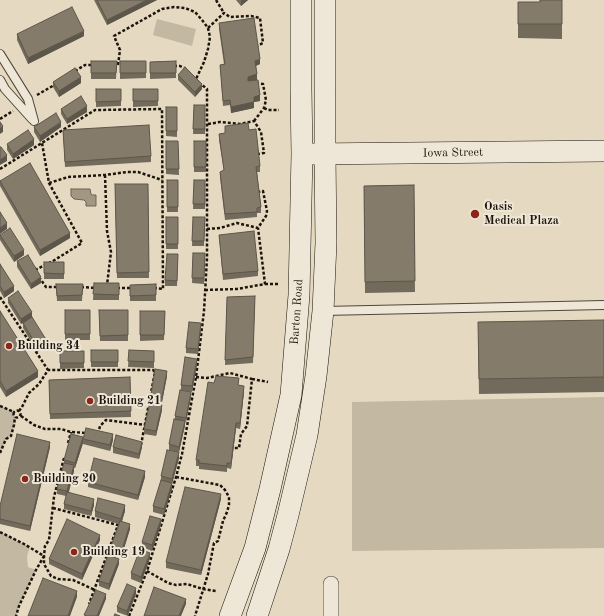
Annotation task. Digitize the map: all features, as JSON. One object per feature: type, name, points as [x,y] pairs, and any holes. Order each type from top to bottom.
[{"type":"main road","name":"Barton Road","points":[[230,616],[255,548],[291,396],[298,295],[302,154],[301,0]]},
{"type":"main road","name":"Barton Road","points":[[257,616],[279,549],[288,515],[307,435],[316,376],[323,311],[326,243],[325,0]]},
{"type":"main road","name":"Iowa Street","points":[[302,154],[604,151]]},
{"type":"main road","points":[[283,429],[307,435]]},
{"type":"street","points":[[331,584],[331,616]]},
{"type":"lane","points":[[0,54],[28,99],[34,121],[5,89],[0,80]]},
{"type":"lane","points":[[323,311],[604,305]]},
{"type":"path","points":[[216,0],[224,13],[230,17],[252,16],[260,18],[263,43],[257,46]]},
{"type":"path","points":[[112,65],[118,65],[120,50],[114,36],[162,9],[174,7],[185,8],[195,12],[202,20],[208,28],[210,37],[204,62],[196,79]]},
{"type":"path","points":[[208,28],[224,13]]},
{"type":"path","points":[[73,73],[85,65],[98,65]]},
{"type":"path","points":[[129,616],[147,571],[176,477],[182,454],[201,342],[205,290],[207,229],[207,89],[186,69],[180,66],[173,66]]},
{"type":"path","points":[[37,95],[61,80]]},
{"type":"path","points":[[208,124],[220,122],[240,124],[254,121],[264,108],[266,100],[263,84],[257,82],[253,83]]},
{"type":"path","points":[[0,119],[13,112],[11,105]]},
{"type":"path","points":[[264,108],[268,110],[279,110]]},
{"type":"path","points":[[0,169],[95,110],[162,109],[163,289],[149,288]]},
{"type":"path","points":[[254,121],[261,132],[264,153],[258,154]]},
{"type":"path","points":[[42,143],[48,183],[82,243],[53,261],[34,270],[46,287],[62,287]]},
{"type":"path","points":[[48,183],[68,177],[128,172],[138,172],[162,180]]},
{"type":"path","points":[[105,175],[107,231],[111,252],[107,288]]},
{"type":"path","points":[[258,192],[263,191],[267,211],[266,216],[258,228],[265,284]]},
{"type":"path","points":[[207,229],[220,228],[237,223],[258,228]]},
{"type":"path","points":[[205,290],[237,289],[265,284],[278,284]]},
{"type":"path","points":[[77,287],[100,288]]},
{"type":"path","points":[[114,288],[135,288]]},
{"type":"path","points":[[0,297],[48,370]]},
{"type":"path","points":[[0,406],[14,412],[19,411],[29,393],[39,384],[48,370]]},
{"type":"path","points":[[48,370],[153,370],[155,372],[141,445]]},
{"type":"path","points":[[196,377],[207,378],[230,373],[268,382]]},
{"type":"path","points":[[233,448],[239,448],[241,434],[247,426],[252,379]]},
{"type":"path","points":[[19,411],[20,416],[34,425],[45,429],[61,429],[71,432],[85,432],[105,436]]},
{"type":"path","points":[[0,453],[6,439],[11,436],[15,418],[14,412]]},
{"type":"path","points":[[15,418],[20,416]]},
{"type":"path","points":[[98,434],[100,426],[106,420],[144,425]]},
{"type":"path","points":[[67,447],[71,432]]},
{"type":"path","points":[[66,454],[54,497],[49,540],[46,546],[44,564],[51,576],[58,579],[73,580],[95,590]]},
{"type":"path","points":[[176,477],[220,485],[226,490],[228,497],[229,505],[223,520],[218,542],[214,543],[208,574],[195,616]]},
{"type":"path","points":[[53,508],[118,525],[88,610]]},
{"type":"path","points":[[0,532],[44,556]]},
{"type":"path","points":[[16,616],[24,594],[44,556]]},
{"type":"path","points":[[147,571],[168,583],[176,585],[187,584],[216,591]]},
{"type":"shaded area","points":[[157,19],[196,29],[192,46],[153,35]]},
{"type":"shaded area","points":[[71,189],[90,189],[92,195],[96,195],[96,206],[86,206],[86,202],[84,200],[74,199],[71,196]]},
{"type":"shaded area","points":[[604,397],[604,548],[352,551],[352,402]]},
{"type":"shaded area","points":[[0,406],[14,412],[15,417],[11,436],[6,439],[0,453]]},
{"type":"shaded area","points":[[0,532],[30,547],[27,556],[28,567],[36,570],[19,606],[16,616],[0,616]]},
{"type":"building","points":[[97,0],[147,0],[107,20]]},
{"type":"building","points":[[540,0],[562,0],[562,24],[518,24],[518,2],[540,2]]},
{"type":"building","points":[[72,7],[84,31],[28,58],[17,34]]},
{"type":"building","points":[[254,18],[260,59],[255,61],[257,74],[248,77],[248,81],[258,80],[260,95],[254,97],[254,102],[231,107],[230,100],[223,101],[220,65],[225,64],[219,23]]},
{"type":"building","points":[[91,61],[117,61],[116,73],[91,73]]},
{"type":"building","points":[[120,61],[146,61],[146,73],[120,73]]},
{"type":"building","points":[[176,61],[176,73],[150,73],[150,62]]},
{"type":"building","points":[[185,67],[202,84],[195,92],[178,75]]},
{"type":"building","points":[[75,68],[81,77],[59,91],[53,82]]},
{"type":"building","points":[[96,89],[121,89],[121,101],[96,102]]},
{"type":"building","points":[[133,89],[158,89],[158,101],[133,101]]},
{"type":"building","points":[[81,96],[87,106],[67,119],[61,109]]},
{"type":"building","points":[[194,105],[205,105],[205,129],[193,129]]},
{"type":"building","points":[[166,107],[177,107],[177,131],[166,131]]},
{"type":"building","points":[[56,113],[61,122],[40,136],[34,127]]},
{"type":"building","points":[[0,122],[3,126],[0,129]]},
{"type":"building","points":[[248,123],[249,130],[256,129],[260,166],[256,167],[261,207],[257,208],[257,212],[225,214],[220,172],[224,170],[219,134],[225,133],[225,126]]},
{"type":"building","points":[[149,125],[151,156],[65,162],[63,130]]},
{"type":"building","points":[[28,130],[34,139],[13,154],[7,144]]},
{"type":"building","points":[[166,141],[178,141],[179,169],[166,169]]},
{"type":"building","points":[[194,141],[206,141],[206,167],[194,167]]},
{"type":"building","points":[[0,147],[7,155],[0,160]]},
{"type":"building","points":[[30,163],[70,233],[40,250],[0,181]]},
{"type":"building","points":[[167,180],[178,180],[178,207],[167,207]]},
{"type":"building","points":[[194,180],[205,180],[205,204],[193,204]]},
{"type":"building","points":[[115,184],[148,184],[149,272],[117,273]]},
{"type":"building","points":[[414,185],[415,281],[365,282],[364,186]]},
{"type":"building","points":[[0,212],[7,223],[0,228]]},
{"type":"building","points":[[166,217],[178,217],[178,244],[166,244]]},
{"type":"building","points":[[193,217],[205,217],[204,241],[192,241]]},
{"type":"building","points":[[10,228],[24,250],[14,256],[0,235]]},
{"type":"building","points":[[254,231],[258,271],[223,274],[219,235]]},
{"type":"building","points":[[193,253],[205,253],[204,278],[192,278]]},
{"type":"building","points":[[167,254],[178,254],[177,281],[165,280]]},
{"type":"building","points":[[28,255],[41,277],[31,284],[17,261]]},
{"type":"building","points":[[44,262],[64,262],[64,274],[44,273]]},
{"type":"building","points":[[0,264],[14,286],[4,292],[0,286]]},
{"type":"building","points":[[94,283],[119,283],[119,295],[93,294]]},
{"type":"building","points":[[56,284],[83,284],[82,295],[57,296]]},
{"type":"building","points":[[156,284],[156,295],[130,296],[130,285]]},
{"type":"building","points":[[18,291],[32,312],[21,319],[8,298]]},
{"type":"building","points":[[255,296],[253,357],[225,360],[227,297]]},
{"type":"building","points":[[65,310],[90,310],[90,334],[65,334]]},
{"type":"building","points":[[99,310],[128,310],[128,335],[100,336]]},
{"type":"building","name":"Building 34","points":[[0,311],[38,371],[6,391],[0,381]]},
{"type":"building","points":[[140,311],[165,311],[164,335],[140,335]]},
{"type":"building","points":[[32,317],[47,341],[37,346],[23,323]]},
{"type":"building","points":[[604,320],[604,377],[479,379],[478,322]]},
{"type":"building","points":[[189,322],[201,323],[198,349],[186,348]]},
{"type":"building","points":[[91,350],[118,350],[118,362],[91,362]]},
{"type":"building","points":[[129,350],[154,351],[154,362],[128,361]]},
{"type":"building","points":[[60,351],[84,351],[84,363],[60,363]]},
{"type":"building","points":[[185,357],[197,359],[192,386],[181,385]]},
{"type":"building","points":[[155,369],[167,371],[162,397],[151,395]]},
{"type":"building","points":[[216,376],[239,378],[238,385],[244,386],[240,423],[236,423],[231,463],[227,463],[227,466],[199,463],[199,460],[196,460],[208,382],[214,383]]},
{"type":"building","name":"Building 21","points":[[130,377],[131,411],[50,414],[49,380]]},
{"type":"building","points":[[180,390],[191,392],[186,418],[175,416]]},
{"type":"building","points":[[150,402],[162,405],[156,431],[144,429]]},
{"type":"building","points":[[174,419],[185,421],[179,447],[169,444]]},
{"type":"building","points":[[86,428],[113,434],[110,445],[83,439]]},
{"type":"building","name":"Building 20","points":[[17,434],[50,442],[30,526],[0,519],[0,506]]},
{"type":"building","points":[[71,434],[83,437],[75,463],[64,460]]},
{"type":"building","points":[[116,435],[142,442],[139,454],[113,447]]},
{"type":"building","points":[[167,450],[179,452],[172,479],[161,476]]},
{"type":"building","points":[[94,458],[145,471],[138,495],[88,482]]},
{"type":"building","points":[[64,463],[74,465],[67,491],[57,489]]},
{"type":"building","points":[[161,480],[172,483],[164,509],[153,506]]},
{"type":"building","points":[[185,487],[221,494],[201,570],[166,562]]},
{"type":"building","points":[[67,492],[94,499],[91,511],[64,504]]},
{"type":"building","points":[[98,498],[125,505],[121,519],[95,511]]},
{"type":"building","points":[[150,516],[161,519],[152,545],[142,542]]},
{"type":"building","name":"Building 19","points":[[67,519],[100,535],[82,574],[49,559]]},
{"type":"building","points":[[120,521],[130,524],[122,550],[111,546]]},
{"type":"building","points":[[140,549],[150,553],[141,577],[131,573]]},
{"type":"building","points":[[108,555],[119,559],[109,584],[99,581]]},
{"type":"building","points":[[43,578],[77,591],[68,616],[28,616]]},
{"type":"building","points":[[127,584],[136,588],[127,611],[117,607]]},
{"type":"building","points":[[154,587],[186,599],[179,616],[144,616]]},
{"type":"building","points":[[96,590],[106,594],[97,616],[84,615]]},
{"type":"place","name":"Oasis Medical Plaza","points":[[475,214]]},
{"type":"place","name":"Building 34","points":[[9,346]]},
{"type":"place","name":"Building 21","points":[[90,401]]},
{"type":"place","name":"Building 20","points":[[25,479]]},
{"type":"place","name":"Building 19","points":[[74,552]]}]
